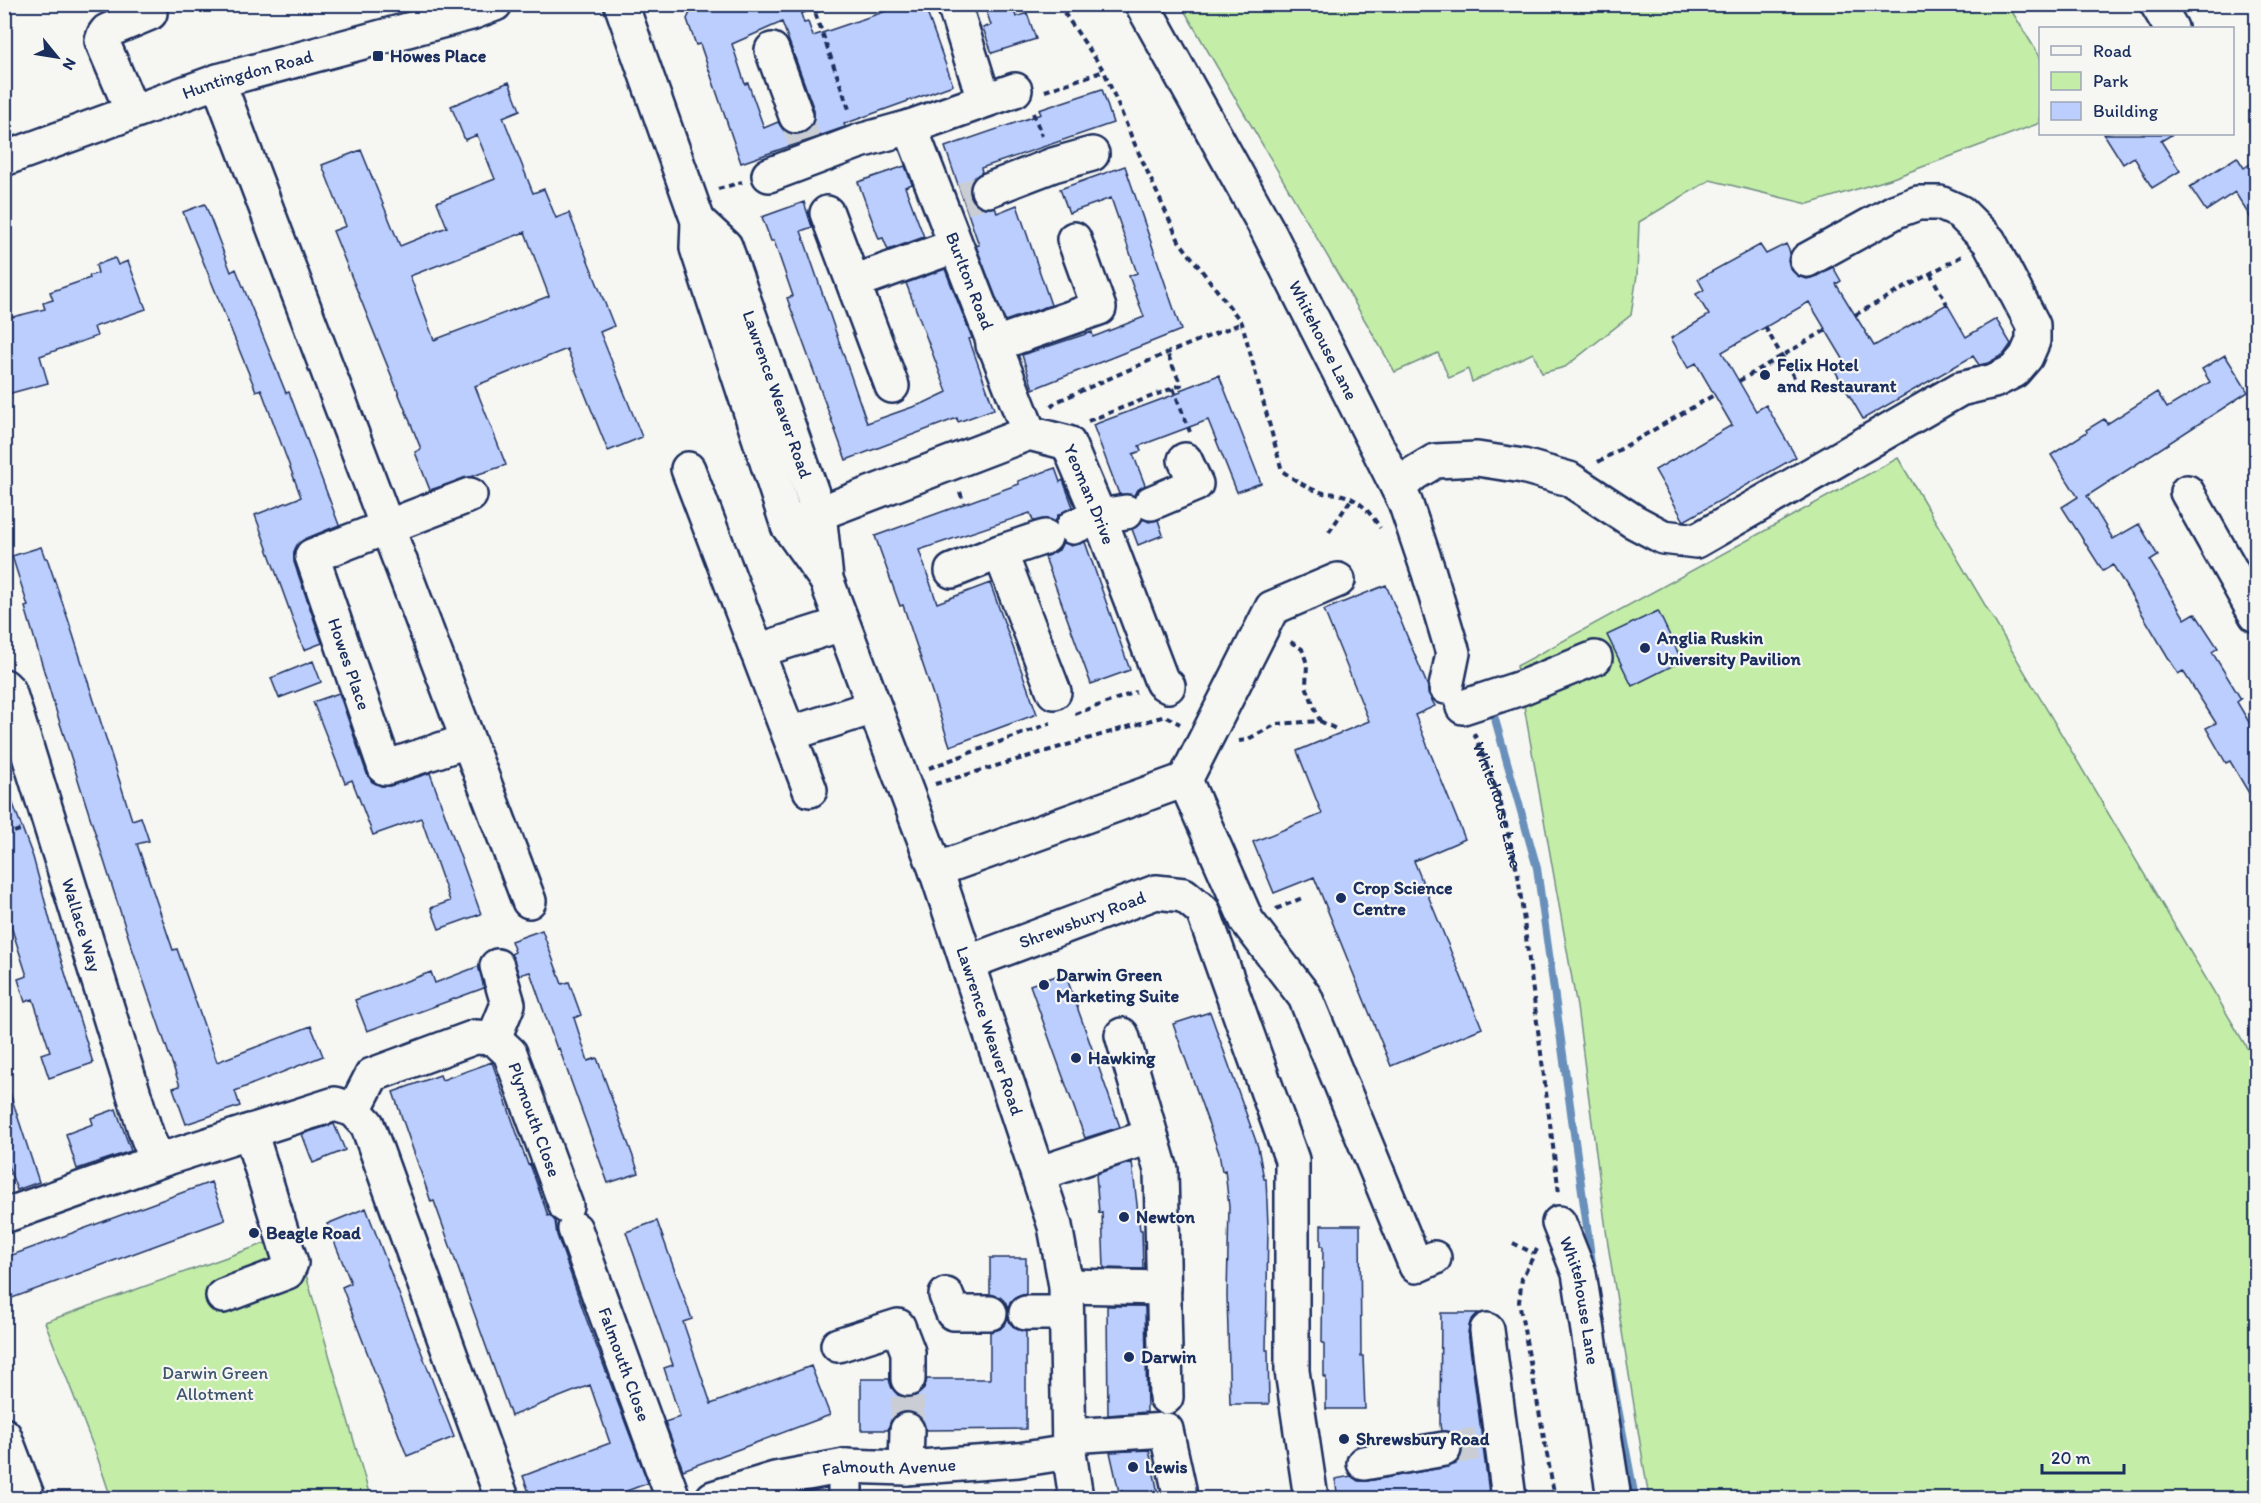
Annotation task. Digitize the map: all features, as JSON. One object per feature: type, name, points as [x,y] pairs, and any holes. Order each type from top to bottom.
[{"type":"street","name":"Huntingdon Road","points":[[4,159],[218,81],[471,13],[495,4]]},
{"type":"street","name":"Lawrence Weaver Road","points":[[621,4],[693,209],[697,248],[788,526],[826,579]]},
{"type":"street","points":[[954,4],[984,100]]},
{"type":"street","name":"Whitehouse Lane","points":[[1142,4],[1268,229],[1405,502],[1453,653],[1455,697]]},
{"type":"street","points":[[2157,4],[2170,27]]},
{"type":"street","points":[[132,111],[102,41],[107,31],[150,14]]},
{"type":"street","points":[[772,50],[803,139]]},
{"type":"street","points":[[218,81],[529,901]]},
{"type":"street","points":[[769,175],[803,139],[860,141],[910,127],[984,100],[1028,97]]},
{"type":"street","name":"Burlton Road","points":[[910,127],[964,199],[955,246],[1029,433]]},
{"type":"street","points":[[964,199],[1053,165],[1092,154]]},
{"type":"street","points":[[1398,488],[1414,473],[1435,461],[1477,459],[1523,466],[1569,479],[1633,521],[1663,537],[1696,541],[1960,390],[1994,381],[2014,371],[2026,357],[2033,341],[2033,325],[1989,241],[1979,229],[1959,213],[1940,203],[1918,203],[1896,211],[1807,260]]},
{"type":"street","name":"Lawrence Weaver Road","points":[[693,209],[725,246],[819,513],[826,579],[936,870],[1055,1226],[1066,1300],[1069,1444],[1076,1498]]},
{"type":"street","points":[[827,213],[892,386]]},
{"type":"street","points":[[993,345],[1099,308],[1074,239]]},
{"type":"street","points":[[854,282],[955,246]]},
{"type":"street","points":[[788,526],[1029,433]]},
{"type":"street","name":"Yeoman Drive","points":[[1029,433],[1068,443],[1165,684]]},
{"type":"street","points":[[952,571],[1196,484],[1185,460]]},
{"type":"street","points":[[688,469],[810,790]]},
{"type":"street","points":[[2187,492],[2256,615]]},
{"type":"street","points":[[388,527],[470,495]]},
{"type":"street","name":"Howes Place","points":[[388,527],[312,556],[385,768],[467,741]]},
{"type":"street","points":[[1000,552],[1057,711]]},
{"type":"street","points":[[936,870],[1185,780],[1272,608],[1338,580]]},
{"type":"street","points":[[757,651],[843,624]]},
{"type":"street","points":[[1455,697],[1521,688],[1594,658]]},
{"type":"street","name":"Wallace Way","points":[[4,686],[9,691],[145,1130],[153,1151],[167,1158]]},
{"type":"street","points":[[789,735],[874,707]]},
{"type":"street","points":[[1185,780],[1247,921],[1305,997],[1399,1200],[1416,1266],[1434,1258]]},
{"type":"street","name":"Shrewsbury Road","points":[[967,963],[1156,892],[1184,896],[1203,911],[1292,1160],[1292,1371],[1311,1498]]},
{"type":"street","points":[[354,1110],[372,1075],[476,1037],[495,1038],[508,1004],[497,966]]},
{"type":"street","points":[[1122,1035],[1161,1170],[1166,1397]]},
{"type":"street","name":"Plymouth Close","points":[[495,1038],[510,1053],[570,1217]]},
{"type":"street","points":[[4,1216],[167,1158],[335,1104],[354,1110],[367,1124],[502,1498]]},
{"type":"street","points":[[224,1296],[287,1272],[291,1263],[250,1131]]},
{"type":"street","points":[[1038,1174],[1151,1136]]},
{"type":"street","name":"Falmouth Close","points":[[570,1217],[673,1498]]},
{"type":"street","name":"Whitehouse Lane","points":[[1559,1223],[1578,1273],[1614,1498]]},
{"type":"street","points":[[1026,1313],[1066,1300],[1164,1288]]},
{"type":"street","points":[[946,1295],[953,1313],[990,1313]]},
{"type":"street","points":[[838,1346],[898,1326],[908,1352],[908,1379]]},
{"type":"street","points":[[1487,1330],[1495,1441],[1509,1498]]},
{"type":"street","points":[[906,1468],[907,1430]]},
{"type":"street","name":"Falmouth Avenue","points":[[713,1498],[775,1479],[845,1466],[906,1468],[1018,1460],[1069,1444],[1166,1430],[1179,1489]]},
{"type":"street","points":[[4,1436],[28,1498]]},
{"type":"street","points":[[1364,1463],[1444,1449]]},
{"type":"street","points":[[845,1466],[845,1498]]},
{"type":"path","points":[[812,4],[860,141]]},
{"type":"path","points":[[814,12],[837,4]]},
{"type":"path","points":[[1058,4],[1104,71],[1179,241],[1242,323],[1282,471],[1300,484],[1325,493],[1352,498],[1370,512],[1384,534]]},
{"type":"path","points":[[1053,165],[1028,97],[1104,71]]},
{"type":"path","points":[[693,209],[769,175]]},
{"type":"path","points":[[1855,315],[1989,241]]},
{"type":"path","points":[[1930,273],[1947,303]]},
{"type":"path","points":[[1029,433],[1056,402],[1242,323]]},
{"type":"path","points":[[1766,327],[1798,384]]},
{"type":"path","points":[[1739,381],[1826,330]]},
{"type":"path","points":[[1068,443],[1081,423],[1181,385],[1167,353]]},
{"type":"path","points":[[1173,388],[1192,439],[1185,460]]},
{"type":"path","points":[[1569,479],[1714,395]]},
{"type":"path","points":[[1329,532],[1352,498]]},
{"type":"path","points":[[1263,626],[1302,649],[1307,664],[1306,686],[1320,721]]},
{"type":"path","points":[[904,785],[1057,711],[1165,684]]},
{"type":"path","name":"Whitehouse Lane","points":[[1455,697],[1499,796],[1518,876],[1560,1199],[1559,1223]]},
{"type":"path","points":[[904,785],[1165,716],[1206,738],[1223,744],[1246,740],[1277,724],[1320,721],[1338,730]]},
{"type":"path","points":[[1555,1498],[1519,1302],[1522,1278],[1533,1253],[1559,1223]]},
{"type":"path","points":[[1513,1243],[1533,1253]]},
{"type":"green space","points":[[1181,5],[2008,5],[2039,55],[2039,123],[1890,179],[1808,204],[1710,180],[1639,222],[1637,275],[1631,315],[1565,367],[1542,373],[1533,353],[1472,382],[1468,369],[1449,378],[1438,353],[1395,372]]},
{"type":"green space","points":[[1898,458],[2256,1063],[2256,1498],[1649,1498],[1608,1245],[1577,1007],[1517,666]]},
{"type":"green space","name":"Darwin Green Allotment","points":[[294,1233],[369,1493],[354,1498],[111,1498],[45,1322]]},
{"type":"building","points":[[694,4],[823,4],[801,14],[804,23],[808,22],[813,36],[907,4],[924,4],[953,85],[844,124],[845,127],[741,163],[700,44],[696,45],[687,19]],"holes":[[[782,22],[814,110],[811,128],[802,134],[784,131],[778,122],[764,128],[748,83],[745,84],[732,44]]]},
{"type":"building","points":[[984,4],[1012,4],[1016,17],[1027,13],[1036,39],[992,53],[983,28],[991,25]]},
{"type":"building","points":[[509,82],[520,110],[503,117],[533,193],[544,189],[556,218],[569,213],[614,326],[600,332],[642,437],[608,451],[567,349],[475,386],[506,465],[430,490],[415,452],[421,449],[333,231],[346,226],[322,165],[361,150],[400,246],[447,227],[437,202],[495,179],[477,135],[465,140],[451,106]],"holes":[[[525,232],[549,296],[434,340],[410,276]]]},
{"type":"building","points":[[1102,89],[1113,123],[981,168],[982,172],[974,178],[970,187],[971,197],[977,205],[985,208],[995,207],[997,213],[1017,205],[1051,305],[1005,321],[976,246],[979,245],[945,147],[1041,114],[1039,110]]},
{"type":"building","points":[[2105,135],[2171,135],[2161,141],[2180,171],[2152,188],[2134,157],[2123,164]]},
{"type":"building","points":[[2237,157],[2244,168],[2256,160],[2256,227],[2235,192],[2206,211],[2190,187]]},
{"type":"building","points":[[905,166],[912,184],[905,187],[924,237],[888,250],[883,238],[879,239],[858,182]]},
{"type":"building","points":[[1125,166],[1181,330],[1033,389],[1022,355],[1092,332],[1093,337],[1144,317],[1129,276],[1137,273],[1111,198],[1069,213],[1060,189]]},
{"type":"building","points":[[804,202],[812,227],[801,231],[867,423],[924,403],[947,392],[906,283],[945,269],[972,338],[969,339],[994,409],[958,422],[957,418],[846,460],[787,298],[793,296],[774,241],[771,241],[762,217]]},
{"type":"building","points":[[205,204],[231,272],[236,269],[286,393],[289,392],[339,525],[305,539],[297,545],[294,552],[294,562],[322,643],[304,650],[255,515],[301,497],[261,389],[256,391],[183,212]]},
{"type":"building","points":[[1786,244],[1790,252],[1788,260],[1790,268],[1798,276],[1807,279],[1815,277],[1833,267],[1841,281],[1836,284],[1874,346],[1947,304],[1966,337],[1996,319],[2011,344],[2004,354],[1988,363],[1979,365],[1973,356],[1863,419],[1834,369],[1845,362],[1809,302],[1722,352],[1756,411],[1766,405],[1796,457],[1684,521],[1655,470],[1732,425],[1696,363],[1688,368],[1671,338],[1709,315],[1696,294],[1704,290],[1698,279],[1760,245],[1766,254]]},
{"type":"building","points":[[115,258],[118,265],[128,261],[146,309],[94,327],[97,336],[40,356],[48,383],[4,395],[4,319],[45,309],[43,303],[53,300],[50,292],[90,278],[89,276],[98,273],[96,265]]},
{"type":"building","points":[[2225,355],[2248,392],[2087,496],[2113,539],[2139,524],[2158,556],[2150,561],[2185,619],[2195,613],[2218,648],[2212,652],[2241,699],[2237,702],[2256,734],[2256,805],[2230,761],[2226,763],[2206,728],[2216,723],[2183,671],[2178,674],[2113,565],[2103,571],[2062,507],[2078,497],[2051,455],[2104,419],[2107,424],[2157,392],[2167,408],[2210,382],[2202,369]]},
{"type":"building","points":[[1219,375],[1261,483],[1237,492],[1208,420],[1139,446],[1141,451],[1133,454],[1145,485],[1136,491],[1134,496],[1119,494],[1093,425]]},
{"type":"building","points":[[1055,468],[1060,482],[1063,480],[1073,507],[1058,515],[1055,522],[1048,519],[1033,521],[1030,513],[919,550],[937,603],[990,583],[1037,714],[950,746],[903,605],[900,606],[875,536],[1019,484],[1018,481]]},
{"type":"building","points":[[1143,519],[1149,522],[1158,520],[1163,535],[1138,545],[1132,529],[1138,526]]},
{"type":"building","points":[[1063,542],[1071,546],[1085,542],[1130,670],[1091,684],[1045,557],[1059,550]]},
{"type":"building","points":[[41,547],[68,619],[132,820],[141,817],[149,841],[137,844],[173,950],[177,949],[217,1062],[311,1026],[323,1056],[235,1091],[240,1106],[186,1124],[173,1088],[180,1086],[129,939],[53,701],[12,556]]},
{"type":"building","name":"Crop Science Centre","points":[[1386,585],[1435,706],[1415,715],[1465,839],[1414,861],[1482,1028],[1391,1066],[1314,877],[1274,893],[1253,842],[1322,814],[1297,751],[1369,721],[1324,610]]},
{"type":"building","name":"Anglia Ruskin University Pavilion","points":[[1658,611],[1682,661],[1632,686],[1607,635]]},
{"type":"building","points":[[313,661],[321,682],[279,698],[271,678]]},
{"type":"building","points":[[339,693],[367,774],[372,782],[381,786],[390,786],[430,773],[481,914],[439,929],[431,908],[450,901],[421,818],[373,835],[352,780],[345,783],[313,702]]},
{"type":"building","points":[[4,788],[7,788],[33,857],[58,950],[93,1063],[49,1078],[41,1054],[50,1051],[33,999],[25,1002],[18,979],[27,976],[10,923],[4,925]]},
{"type":"building","points":[[542,930],[562,984],[569,982],[581,1015],[574,1018],[588,1061],[597,1058],[639,1173],[608,1183],[530,972],[519,975],[511,954],[515,952],[511,941]]},
{"type":"building","points":[[479,966],[484,988],[367,1031],[355,1000],[431,972],[435,983]]},
{"type":"building","name":"Hawking","points":[[1065,973],[1120,1127],[1085,1138],[1030,985]]},
{"type":"building","points":[[1210,1012],[1258,1147],[1264,1179],[1266,1179],[1268,1226],[1266,1350],[1268,1350],[1269,1404],[1230,1404],[1227,1295],[1229,1207],[1225,1170],[1222,1171],[1219,1153],[1173,1024]]},
{"type":"building","points":[[492,1062],[548,1216],[550,1215],[555,1221],[557,1235],[586,1318],[648,1483],[608,1498],[531,1498],[523,1476],[610,1443],[590,1385],[511,1416],[434,1201],[431,1202],[393,1092],[440,1075],[442,1080]]},
{"type":"building","points":[[9,1090],[39,1182],[17,1190],[4,1155],[4,1091]]},
{"type":"building","points":[[116,1109],[131,1151],[77,1169],[66,1134],[93,1124],[91,1118]]},
{"type":"building","points":[[334,1124],[345,1150],[313,1163],[302,1134]]},
{"type":"building","name":"Newton","points":[[1132,1162],[1140,1230],[1142,1230],[1143,1269],[1104,1268],[1102,1212],[1099,1213],[1096,1174]]},
{"type":"building","points":[[211,1182],[225,1220],[4,1301],[4,1258]]},
{"type":"building","points":[[366,1208],[454,1437],[407,1456],[342,1287],[351,1283],[327,1224]]},
{"type":"building","points":[[657,1221],[692,1319],[683,1322],[711,1404],[811,1366],[830,1415],[683,1470],[665,1422],[680,1417],[664,1368],[673,1365],[626,1232]]},
{"type":"building","points":[[1321,1225],[1360,1225],[1361,1356],[1363,1356],[1365,1409],[1326,1409],[1324,1343],[1322,1343],[1323,1246],[1321,1246]]},
{"type":"building","points":[[990,1258],[1026,1258],[1026,1294],[1016,1297],[1010,1303],[1008,1310],[1006,1303],[1000,1297],[990,1294]]},
{"type":"building","name":"Darwin","points":[[1107,1306],[1144,1306],[1145,1308],[1147,1412],[1108,1415]]},
{"type":"building","points":[[1441,1313],[1478,1313],[1470,1322],[1468,1332],[1489,1493],[1457,1498],[1338,1498],[1335,1479],[1351,1476],[1358,1481],[1367,1481],[1447,1467],[1456,1464],[1461,1456],[1462,1446],[1459,1437],[1451,1432],[1441,1431],[1440,1424]]},
{"type":"building","points":[[1008,1316],[1010,1323],[1016,1329],[1026,1332],[1026,1429],[926,1430],[917,1414],[907,1411],[899,1413],[891,1420],[888,1430],[861,1430],[861,1379],[889,1379],[898,1395],[909,1398],[924,1389],[927,1379],[990,1379],[990,1332],[1000,1329],[1006,1323]]},
{"type":"building","name":"Lewis","points":[[1149,1450],[1159,1498],[1124,1498],[1122,1491],[1119,1492],[1110,1452]]},
{"type":"waterway","points":[[1491,705],[1537,868],[1593,1270]]},
{"type":"waterway","points":[[1610,1366],[1635,1498]]},
{"type":"tunnel","points":[[796,116],[804,141]]},
{"type":"tunnel","points":[[963,199],[988,190]]},
{"type":"tunnel","points":[[907,1430],[908,1379]]},
{"type":"tunnel","points":[[1444,1449],[1487,1442]]},
{"type":"place","name":"Howes Place","points":[[378,56]]},
{"type":"place","name":"Felix Hotel and Restaurant","points":[[1765,375]]},
{"type":"place","name":"Anglia Ruskin University Pavilion","points":[[1645,648]]},
{"type":"place","name":"Crop Science Centre","points":[[1341,898]]},
{"type":"place","name":"Darwin Green Marketing Suite","points":[[1044,985]]},
{"type":"place","name":"Hawking","points":[[1076,1058]]},
{"type":"place","name":"Newton","points":[[1124,1217]]},
{"type":"place","name":"Beagle Road","points":[[254,1233]]},
{"type":"place","name":"Darwin","points":[[1129,1357]]},
{"type":"place","name":"Shrewsbury Road","points":[[1344,1439]]},
{"type":"place","name":"Lewis","points":[[1133,1467]]}]
